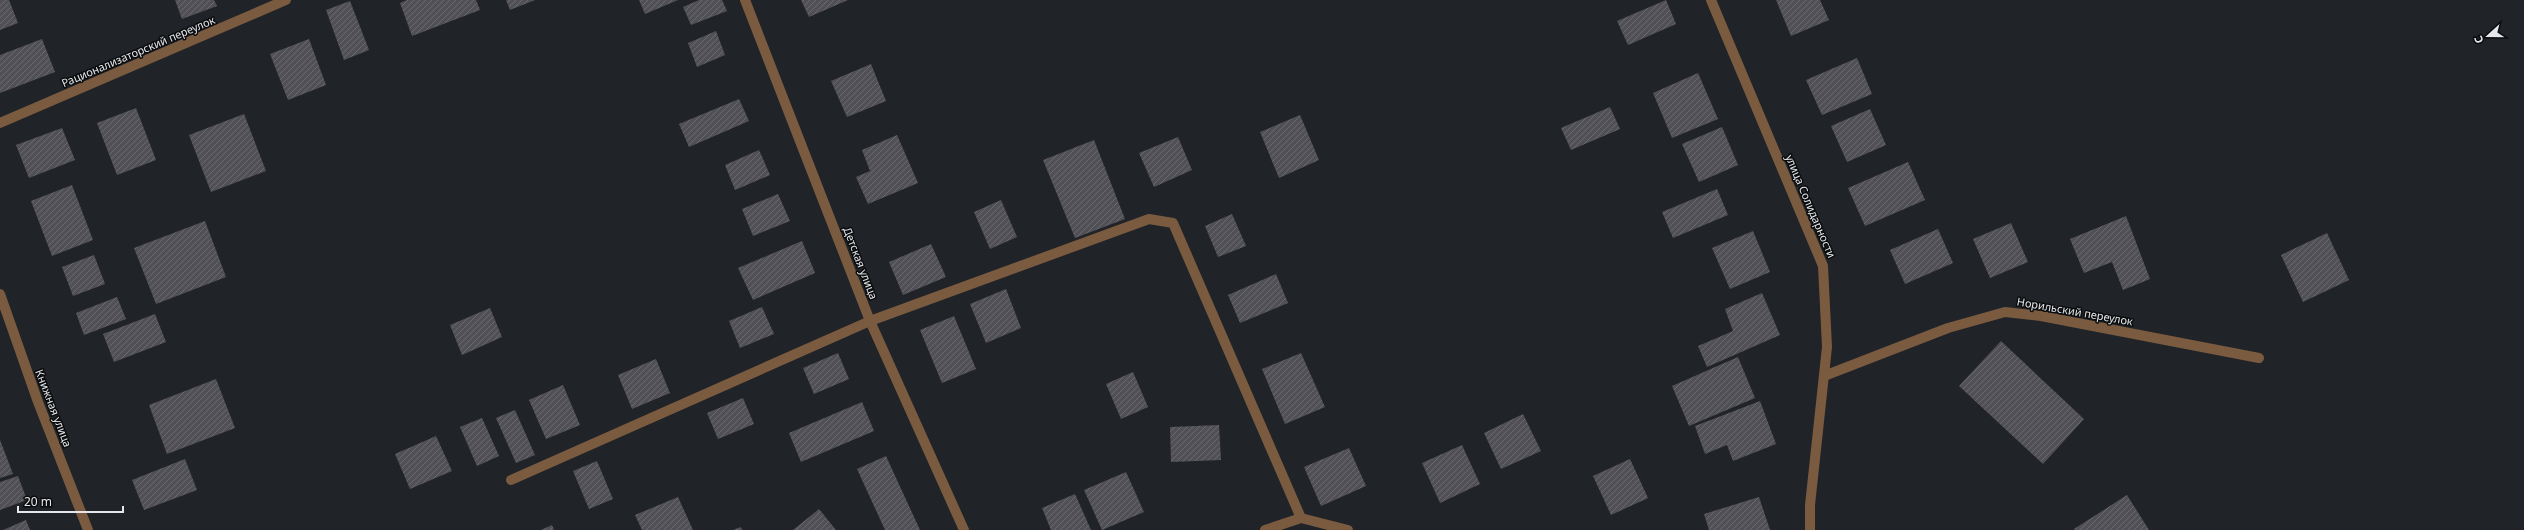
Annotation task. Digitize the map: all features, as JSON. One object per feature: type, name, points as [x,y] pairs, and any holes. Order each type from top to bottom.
[{"type":"street","name":"Рационализаторский переулок","points":[[0,123],[286,0]]},
{"type":"street","name":"Детская улица","points":[[745,0],[870,321],[964,530]]},
{"type":"street","name":"улица Солидарности","points":[[1711,0],[1823,266],[1827,347],[1810,505],[1810,530]]},
{"type":"street","points":[[511,480],[870,321],[1149,219],[1173,223],[1301,518]]},
{"type":"street","name":"Книжная улица","points":[[0,294],[38,402],[88,530]]},
{"type":"street","name":"Норильский переулок","points":[[1824,376],[1948,328],[2005,312],[2041,316],[2259,358]]},
{"type":"street","points":[[1265,530],[1301,518],[1348,530]]},
{"type":"building","points":[[0,0],[9,0],[18,23],[0,30]]},
{"type":"building","points":[[175,0],[214,0],[217,6],[182,19]]},
{"type":"building","points":[[407,0],[476,0],[480,10],[412,36],[400,3]]},
{"type":"building","points":[[506,0],[535,0],[510,10]]},
{"type":"building","points":[[639,0],[678,0],[645,14]]},
{"type":"building","points":[[699,0],[722,0],[727,11],[691,25],[683,7]]},
{"type":"building","points":[[801,0],[848,0],[809,17]]},
{"type":"building","points":[[1666,0],[1676,24],[1628,45],[1617,21]]},
{"type":"building","points":[[1776,0],[1820,0],[1829,20],[1791,36]]},
{"type":"building","points":[[350,1],[369,50],[344,60],[326,10]]},
{"type":"building","points":[[716,31],[725,55],[697,67],[688,43]]},
{"type":"building","points":[[42,39],[55,72],[0,93],[0,55]]},
{"type":"building","points":[[309,39],[326,85],[288,100],[270,54]]},
{"type":"building","points":[[1857,58],[1872,94],[1822,115],[1806,80]]},
{"type":"building","points":[[871,64],[886,101],[847,117],[831,81]]},
{"type":"building","points":[[1698,73],[1718,119],[1672,138],[1653,93]]},
{"type":"building","points":[[739,99],[749,121],[689,147],[679,124]]},
{"type":"building","points":[[1610,107],[1620,129],[1571,150],[1561,128]]},
{"type":"building","points":[[136,108],[156,160],[117,175],[97,123]]},
{"type":"building","points":[[1870,109],[1886,145],[1847,162],[1831,126]]},
{"type":"building","points":[[244,114],[266,171],[211,192],[189,135]]},
{"type":"building","points":[[1300,115],[1319,160],[1279,178],[1260,132]]},
{"type":"building","points":[[1722,127],[1738,165],[1699,182],[1682,144]]},
{"type":"building","points":[[62,128],[75,160],[29,178],[16,145]]},
{"type":"building","points":[[897,135],[918,183],[868,204],[856,177],[870,171],[862,150]]},
{"type":"building","points":[[1178,137],[1192,170],[1154,187],[1139,153]]},
{"type":"building","points":[[1094,140],[1125,219],[1075,238],[1043,160]]},
{"type":"building","points":[[759,150],[770,175],[735,190],[725,165]]},
{"type":"building","points":[[1908,162],[1925,200],[1865,226],[1848,188]]},
{"type":"building","points":[[72,185],[93,240],[52,256],[31,201]]},
{"type":"building","points":[[1717,189],[1728,215],[1673,238],[1662,212]]},
{"type":"building","points":[[778,194],[790,221],[753,236],[742,209]]},
{"type":"building","points":[[1001,200],[1017,237],[990,249],[974,212]]},
{"type":"building","points":[[1232,214],[1246,246],[1218,257],[1205,226]]},
{"type":"building","points":[[2126,216],[2150,279],[2123,290],[2112,262],[2084,273],[2070,239]]},
{"type":"building","points":[[205,221],[226,277],[156,304],[134,248]]},
{"type":"building","points":[[2011,223],[2028,262],[1990,278],[1973,239]]},
{"type":"building","points":[[1938,229],[1953,263],[1905,284],[1890,250]]},
{"type":"building","points":[[1753,231],[1770,272],[1730,289],[1712,248]]},
{"type":"building","points":[[2327,233],[2349,280],[2303,302],[2281,255]]},
{"type":"building","points":[[802,241],[815,273],[753,300],[738,268]]},
{"type":"building","points":[[931,244],[946,277],[903,295],[889,262]]},
{"type":"building","points":[[94,255],[105,284],[73,296],[62,267]]},
{"type":"building","points":[[1276,274],[1288,303],[1240,323],[1228,295]]},
{"type":"building","points":[[1006,289],[1021,328],[986,343],[970,304]]},
{"type":"building","points":[[1762,293],[1780,335],[1707,367],[1698,346],[1733,331],[1725,309]]},
{"type":"building","points":[[117,297],[126,319],[84,335],[76,313]]},
{"type":"building","points":[[762,307],[774,334],[740,348],[729,321]]},
{"type":"building","points":[[490,308],[502,337],[462,355],[450,325]]},
{"type":"building","points":[[155,314],[166,342],[114,362],[103,334]]},
{"type":"building","points":[[954,316],[976,369],[942,383],[920,330]]},
{"type":"building","points":[[2001,341],[2084,419],[2043,464],[1959,386]]},
{"type":"building","points":[[838,353],[849,379],[814,394],[803,368]]},
{"type":"building","points":[[1301,353],[1325,407],[1285,424],[1262,369]]},
{"type":"building","points":[[1738,357],[1755,398],[1689,426],[1672,386]]},
{"type":"building","points":[[656,359],[670,393],[632,409],[618,375]]},
{"type":"building","points":[[1133,372],[1148,407],[1121,419],[1106,384]]},
{"type":"building","points":[[216,379],[235,428],[167,454],[149,405]]},
{"type":"building","points":[[563,385],[580,425],[546,439],[529,400]]},
{"type":"building","points":[[743,398],[754,424],[718,439],[707,413]]},
{"type":"building","points":[[1760,401],[1776,444],[1733,461],[1727,445],[1705,454],[1695,426]]},
{"type":"building","points":[[862,402],[874,431],[801,462],[789,433]]},
{"type":"building","points":[[515,410],[535,455],[516,463],[496,418]]},
{"type":"building","points":[[1523,414],[1541,451],[1501,469],[1484,433]]},
{"type":"building","points":[[482,418],[499,456],[477,466],[460,427]]},
{"type":"building","points":[[1219,425],[1221,460],[1171,462],[1170,427]]},
{"type":"building","points":[[436,436],[452,471],[410,489],[395,454]]},
{"type":"building","points":[[0,440],[13,474],[0,478]]},
{"type":"building","points":[[1462,445],[1480,484],[1440,503],[1422,463]]},
{"type":"building","points":[[1349,448],[1366,486],[1321,506],[1304,467]]},
{"type":"building","points":[[886,456],[920,530],[885,530],[857,469]]},
{"type":"building","points":[[185,459],[197,490],[144,510],[132,480]]},
{"type":"building","points":[[1630,459],[1648,498],[1611,515],[1593,476]]},
{"type":"building","points":[[597,461],[613,499],[589,509],[573,471]]},
{"type":"building","points":[[1126,472],[1144,512],[1102,530],[1084,490]]},
{"type":"building","points":[[18,476],[27,500],[0,510],[0,482]]},
{"type":"building","points":[[1075,494],[1091,530],[1051,530],[1042,508]]},
{"type":"building","points":[[2127,495],[2149,530],[2074,529]]},
{"type":"building","points":[[678,497],[693,530],[642,530],[635,515]]},
{"type":"building","points":[[1759,497],[1770,530],[1709,530],[1704,514]]},
{"type":"building","points":[[819,509],[836,530],[793,530]]},
{"type":"building","points":[[26,520],[30,530],[3,530]]},
{"type":"building","points":[[552,525],[554,530],[541,530]]},
{"type":"building","points":[[741,527],[742,530],[733,530]]}]
